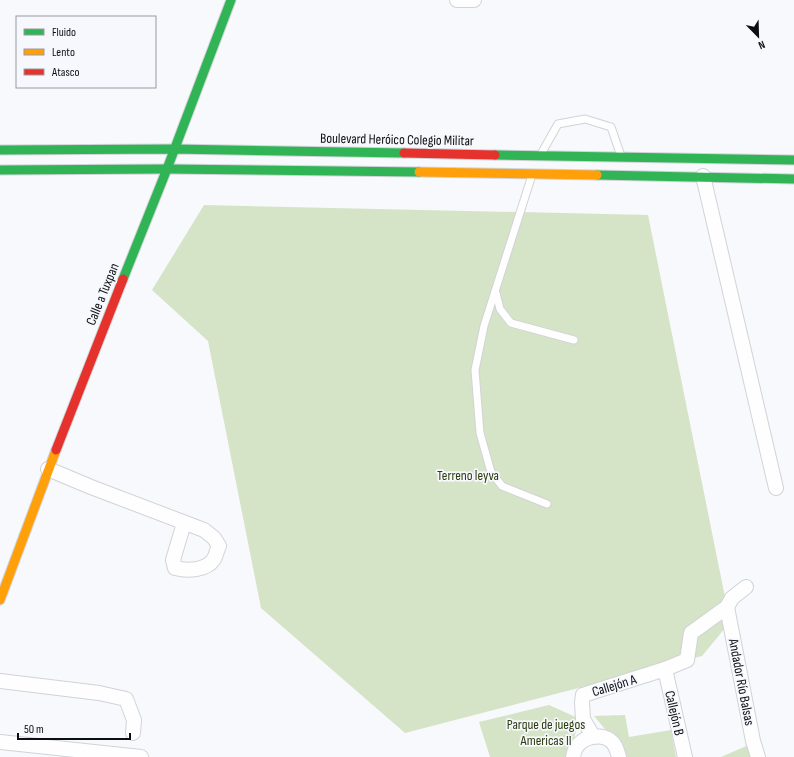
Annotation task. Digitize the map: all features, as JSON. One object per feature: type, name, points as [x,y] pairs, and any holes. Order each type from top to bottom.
[{"type":"main road","name":"Calle a Tuxpan","points":[[0,600],[48,470],[167,169],[231,0]]},
{"type":"main road","name":"Boulevard Heróico Colegio Militar","points":[[0,150],[174,148],[536,165],[622,166],[703,176],[794,179]]},
{"type":"main road","name":"Boulevard Heróico Colegio Militar","points":[[0,170],[536,165],[622,166],[794,160]]},
{"type":"street","points":[[457,0],[474,0]]},
{"type":"street","points":[[703,176],[776,488]]},
{"type":"street","points":[[48,470],[184,523]]},
{"type":"street","points":[[665,670],[687,660],[691,633],[727,607],[732,598],[746,587]]},
{"type":"street","name":"Andador Río Balsas","points":[[727,607],[753,741],[758,757]]},
{"type":"street","name":"Callejón A","points":[[593,736],[583,719],[583,695],[665,670]]},
{"type":"street","name":"Callejón B","points":[[665,670],[684,757]]},
{"type":"street","points":[[0,681],[99,693],[126,699],[134,720],[133,733]]},
{"type":"street","points":[[573,757],[576,747],[585,739],[593,736],[604,737],[610,740],[615,745],[619,757]]},
{"type":"street","points":[[0,742],[141,757]]},
{"type":"lane","points":[[547,504],[502,486],[491,472],[480,433],[475,370],[484,326],[536,165],[558,124],[585,119],[611,127],[622,166]]},
{"type":"lane","points":[[496,292],[500,308],[511,323],[574,340]]},
{"type":"green space","name":"Terreno leyva","points":[[204,205],[648,215],[730,622],[702,656],[405,733],[261,608],[208,341],[152,290]]},
{"type":"green space","name":"Parque de juegos Americas II","points":[[549,705],[580,719],[568,757],[490,757],[479,722]]},
{"type":"green space","points":[[625,715],[629,737],[671,730],[676,757],[623,757],[610,735],[594,716]]},
{"type":"green space","points":[[751,744],[754,757],[721,757]]},
{"type":"traffic: fast","points":[[123,279],[167,169],[231,0]]},
{"type":"traffic: fast","points":[[0,150],[174,149],[404,153]]},
{"type":"traffic: fast","points":[[495,155],[794,160]]},
{"type":"traffic: fast","points":[[0,170],[167,169],[419,172]]},
{"type":"traffic: fast","points":[[597,175],[794,179]]},
{"type":"traffic: slow","points":[[419,172],[597,175]]},
{"type":"traffic: slow","points":[[0,600],[56,450]]},
{"type":"traffic: jam","points":[[404,153],[495,155]]},
{"type":"traffic: jam","points":[[56,450],[123,279]]}]
